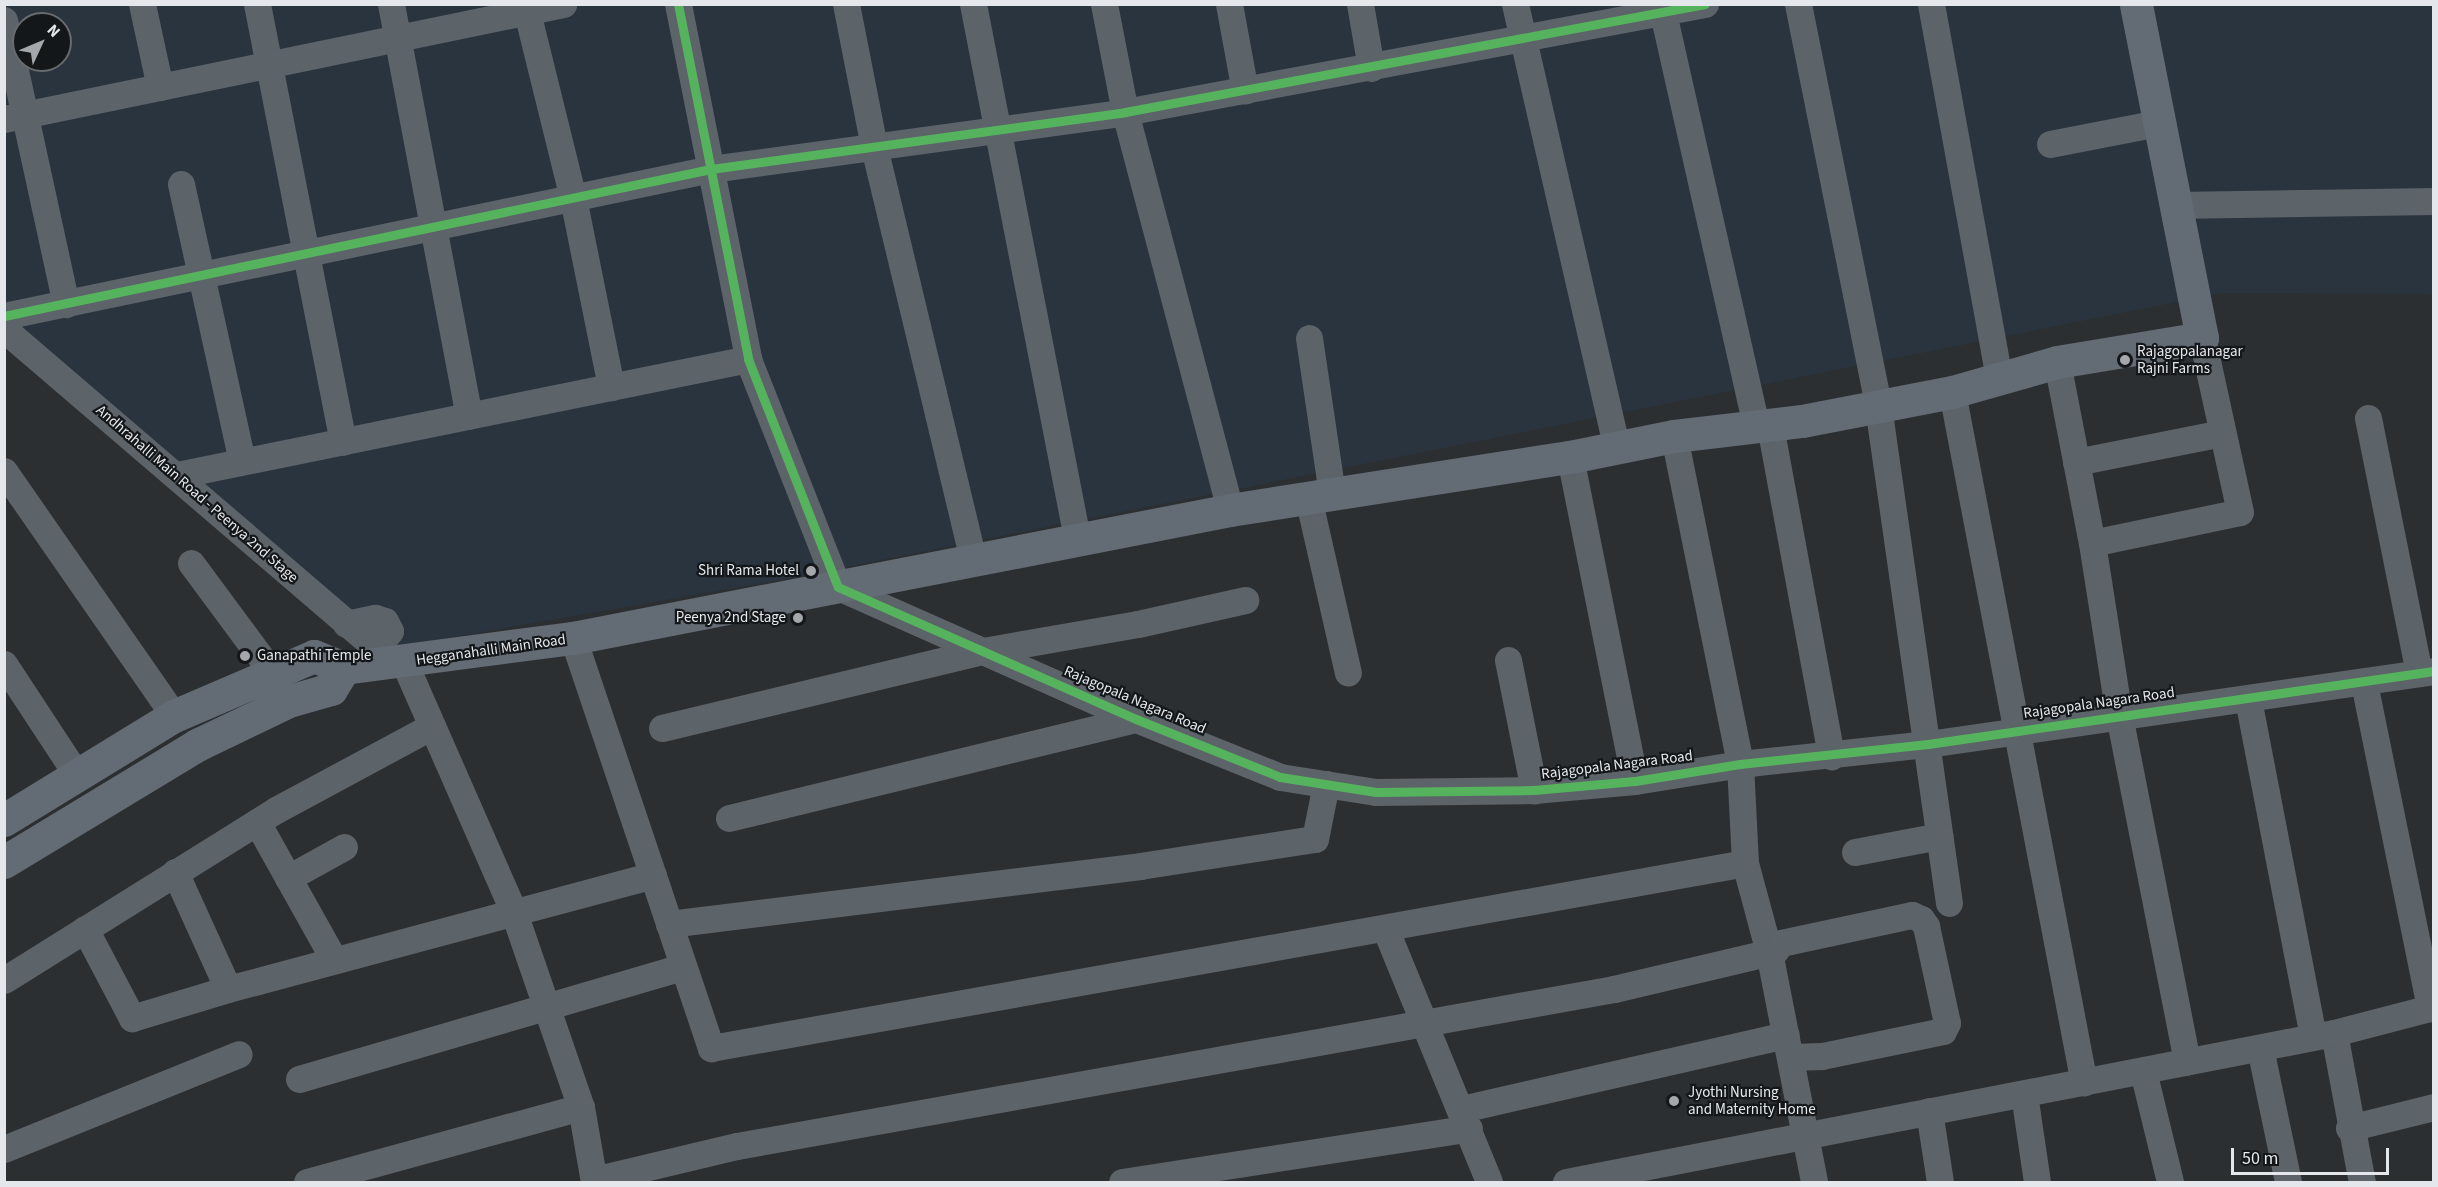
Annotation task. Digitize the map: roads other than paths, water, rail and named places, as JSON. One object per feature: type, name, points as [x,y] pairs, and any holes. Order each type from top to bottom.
[{"type":"main road","points":[[2136,4],[2202,338]]},
{"type":"main road","name":"Hegganahalli Main Road","points":[[344,668],[395,652],[573,638],[1230,510],[1570,457],[1674,436],[1763,426],[1878,406],[1952,392],[2057,362],[2202,338]]},
{"type":"main road","points":[[4,820],[174,716],[271,672],[314,656],[344,668],[331,689],[289,701],[197,745],[4,862]]},
{"type":"street","points":[[142,4],[160,87]]},
{"type":"street","points":[[257,4],[266,64],[308,253],[343,442]]},
{"type":"street","points":[[391,4],[469,416]]},
{"type":"street","points":[[14,117],[266,64],[396,40],[526,8],[563,4]]},
{"type":"street","points":[[678,4],[748,359],[838,587]]},
{"type":"street","points":[[846,4],[874,147],[973,559]]},
{"type":"street","points":[[974,4],[996,130],[1077,538]]},
{"type":"street","points":[[1104,4],[1125,112],[1230,510]]},
{"type":"street","points":[[1229,4],[1245,90]]},
{"type":"street","points":[[1360,4],[1371,68]]},
{"type":"street","points":[[1515,4],[1616,446]]},
{"type":"street","points":[[4,316],[711,169],[1125,112],[1522,40],[1662,9],[1705,4]]},
{"type":"street","points":[[1798,4],[1878,406],[1949,903]]},
{"type":"street","points":[[1931,4],[1999,378]]},
{"type":"street","points":[[526,8],[573,198],[611,387]]},
{"type":"street","points":[[1662,9],[1763,426],[1831,756]]},
{"type":"street","points":[[4,20],[14,117],[66,304]]},
{"type":"street","points":[[2050,144],[2158,123]]},
{"type":"street","points":[[181,184],[242,461]]},
{"type":"street","points":[[2174,205],[2433,201]]},
{"type":"street","name":"Andhrahalli Main Road - Peenya 2nd Stage","points":[[4,329],[177,475],[346,624],[395,652]]},
{"type":"street","points":[[1308,338],[1320,496],[1348,673]]},
{"type":"street","points":[[2092,543],[2240,512],[2202,338]]},
{"type":"street","points":[[177,475],[748,359]]},
{"type":"street","points":[[2057,362],[2092,543],[2119,715],[2187,1061]]},
{"type":"street","points":[[1952,392],[2084,1083]]},
{"type":"street","points":[[2368,418],[2426,672]]},
{"type":"street","points":[[2076,462],[2223,434]]},
{"type":"street","points":[[1674,436],[1740,764],[1745,863],[1775,948],[1794,1049],[1814,1182]]},
{"type":"street","points":[[1570,457],[1635,781]]},
{"type":"street","points":[[4,471],[174,716]]},
{"type":"street","points":[[191,563],[271,672]]},
{"type":"street","name":"Rajagopala Nagara Road","points":[[838,587],[1136,719],[1280,777],[1376,792],[1533,790],[1635,781],[1740,764],[1928,744],[2119,715],[2364,683],[2426,672]]},
{"type":"street","points":[[662,728],[982,651],[1138,624],[1245,600]]},
{"type":"street","points":[[573,638],[711,1048],[1745,863]]},
{"type":"street","points":[[395,652],[432,726],[513,910],[544,1006],[581,1107],[594,1181],[737,1146],[1614,989],[1912,915],[1921,919],[1926,926],[1947,1023],[1943,1031],[1936,1035],[1822,1056],[1794,1049],[1465,1118],[1122,1182]]},
{"type":"street","points":[[1508,660],[1533,790]]},
{"type":"street","points":[[4,664],[77,775]]},
{"type":"street","points":[[1566,1182],[1807,1133],[2084,1083],[2260,1048],[2323,1035],[2432,1007],[2364,683]]},
{"type":"street","points":[[2248,699],[2323,1035],[2362,1182]]},
{"type":"street","points":[[729,818],[1136,719]]},
{"type":"street","points":[[4,980],[257,822],[432,726]]},
{"type":"street","points":[[669,924],[1140,866],[1315,839],[1326,784]]},
{"type":"street","points":[[257,822],[334,960]]},
{"type":"street","points":[[1855,852],[1940,836]]},
{"type":"street","points":[[288,878],[344,847]]},
{"type":"street","points":[[175,872],[228,989]]},
{"type":"street","points":[[85,929],[132,1018],[513,910],[653,875]]},
{"type":"street","points":[[1385,928],[1465,1118],[1488,1182]]},
{"type":"street","points":[[299,1079],[683,967]]},
{"type":"street","points":[[2260,1048],[2288,1182]]},
{"type":"street","points":[[4,1149],[239,1054]]},
{"type":"street","points":[[2143,1071],[2170,1182]]},
{"type":"street","points":[[2024,1094],[2037,1182]]},
{"type":"street","points":[[307,1182],[581,1107]]},
{"type":"street","points":[[2349,1128],[2433,1107]]},
{"type":"street","points":[[1929,1111],[1940,1182]]},
{"type":"place","name":"Rajagopalanagar Rajni Farms","points":[[2125,360]]},
{"type":"place","name":"Shri Rama Hotel","points":[[811,571]]},
{"type":"place","name":"Peenya 2nd Stage","points":[[798,618]]},
{"type":"place","name":"Ganapathi Temple","points":[[245,656]]},
{"type":"place","name":"Jyothi Nursing and Maternity Home","points":[[1674,1101]]}]
